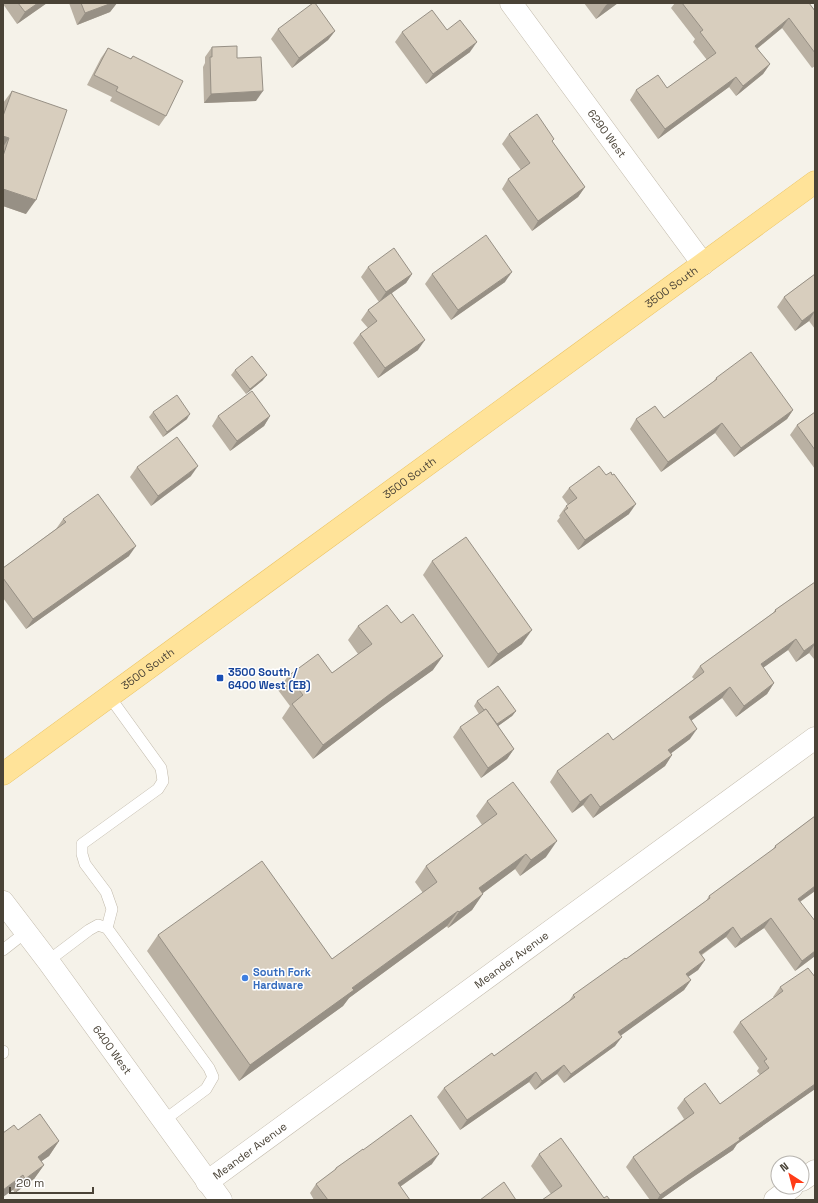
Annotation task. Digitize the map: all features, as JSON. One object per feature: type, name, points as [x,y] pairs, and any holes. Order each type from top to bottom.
[{"type":"main road","name":"3500 South","points":[[3,774],[815,182]]},
{"type":"street","name":"6290 West","points":[[511,3],[703,264]]},
{"type":"street","name":"Meander Avenue","points":[[207,1182],[815,738]]},
{"type":"street","name":"6400 West","points":[[3,902],[48,961],[221,1200]]},
{"type":"lane","points":[[107,928],[112,909],[106,892],[85,864],[82,854],[82,844],[158,789],[163,782],[161,768],[109,696]]},
{"type":"lane","points":[[48,961],[89,930],[98,925],[107,928],[209,1068],[213,1077],[206,1089],[163,1121]]},
{"type":"lane","points":[[3,950],[26,932]]},
{"type":"building","points":[[18,3],[38,3],[25,12]]},
{"type":"building","points":[[81,3],[112,3],[85,13]]},
{"type":"building","points":[[315,3],[335,31],[299,58],[278,29]]},
{"type":"building","points":[[682,3],[809,3],[815,11],[815,53],[789,18],[755,46],[770,64],[743,86],[736,77],[665,129],[636,90],[658,75],[667,88],[716,53],[700,32],[703,30]]},
{"type":"building","points":[[432,10],[447,30],[460,20],[477,42],[433,74],[402,32]]},
{"type":"building","points":[[237,46],[237,58],[261,57],[263,91],[211,94],[210,57],[212,57],[212,47]]},
{"type":"building","points":[[108,48],[131,59],[133,56],[183,81],[166,116],[116,91],[118,87],[94,75]]},
{"type":"building","points":[[12,91],[67,110],[36,200],[3,189],[3,156],[9,138],[3,136],[3,116]]},
{"type":"building","points":[[537,114],[554,139],[552,141],[585,187],[538,221],[508,179],[530,163],[509,134]]},
{"type":"building","points":[[486,235],[512,272],[458,310],[432,274]]},
{"type":"building","points":[[394,248],[412,274],[386,292],[368,267]]},
{"type":"building","points":[[815,274],[815,311],[802,321],[784,297]]},
{"type":"building","points":[[391,293],[425,340],[385,368],[360,334],[377,321],[368,310]]},
{"type":"building","points":[[751,352],[793,410],[741,448],[722,423],[668,462],[636,419],[655,406],[664,418]]},
{"type":"building","points":[[252,356],[267,375],[250,389],[235,370]]},
{"type":"building","points":[[252,391],[270,416],[237,441],[218,416]]},
{"type":"building","points":[[177,395],[190,414],[167,432],[153,412]]},
{"type":"building","points":[[815,412],[815,450],[797,425]]},
{"type":"building","points":[[177,437],[198,466],[158,496],[137,467]]},
{"type":"building","points":[[599,466],[606,475],[611,472],[612,475],[614,474],[636,504],[585,540],[564,511],[568,508],[566,506],[577,498],[569,488]]},
{"type":"building","points":[[98,494],[136,546],[33,619],[3,578],[3,568],[66,522],[63,519]]},
{"type":"building","points":[[466,537],[532,630],[498,654],[432,561]]},
{"type":"building","points":[[815,582],[815,643],[804,651],[796,639],[761,664],[774,683],[744,706],[730,687],[689,717],[697,729],[668,750],[672,755],[600,807],[591,794],[580,802],[557,771],[608,733],[613,740],[704,672],[700,666]]},
{"type":"building","points":[[387,605],[401,623],[413,614],[443,656],[323,745],[292,704],[303,695],[288,676],[318,654],[332,673],[372,644],[358,626]]},
{"type":"building","points":[[498,686],[516,711],[497,724],[486,709],[484,710],[477,701]]},
{"type":"building","points":[[486,709],[514,749],[488,768],[460,727]]},
{"type":"building","points":[[513,782],[557,841],[531,860],[526,854],[479,888],[483,894],[352,988],[354,990],[250,1065],[158,935],[262,861],[332,959],[437,882],[426,866],[497,814],[487,801]]},
{"type":"building","points":[[815,816],[815,886],[798,899],[815,921],[815,951],[802,961],[771,918],[741,939],[733,927],[699,952],[705,960],[686,974],[691,980],[618,1032],[622,1037],[571,1074],[564,1065],[542,1081],[536,1072],[467,1120],[444,1088],[492,1053],[494,1056],[575,997],[573,995],[625,958],[626,959],[710,898],[709,896],[776,847],[775,846]]},
{"type":"building","points":[[808,968],[815,977],[815,1084],[739,1138],[740,1140],[660,1195],[633,1157],[694,1113],[684,1099],[705,1083],[720,1104],[769,1068],[764,1061],[767,1059],[740,1022],[783,991],[780,987]]},
{"type":"building","points":[[40,1114],[59,1141],[38,1157],[44,1165],[25,1179],[23,1175],[3,1190],[3,1133],[14,1125],[18,1130]]},
{"type":"building","points":[[411,1115],[439,1154],[398,1183],[410,1200],[328,1200],[316,1184]]},
{"type":"building","points":[[561,1138],[604,1198],[607,1196],[610,1200],[542,1200],[562,1186],[539,1154]]},
{"type":"building","points":[[504,1182],[516,1200],[480,1200]]},
{"type":"place","name":"3500 South / 6400 West (EB)","points":[[220,678]]},
{"type":"place","name":"South Fork Hardware","points":[[245,978]]}]
